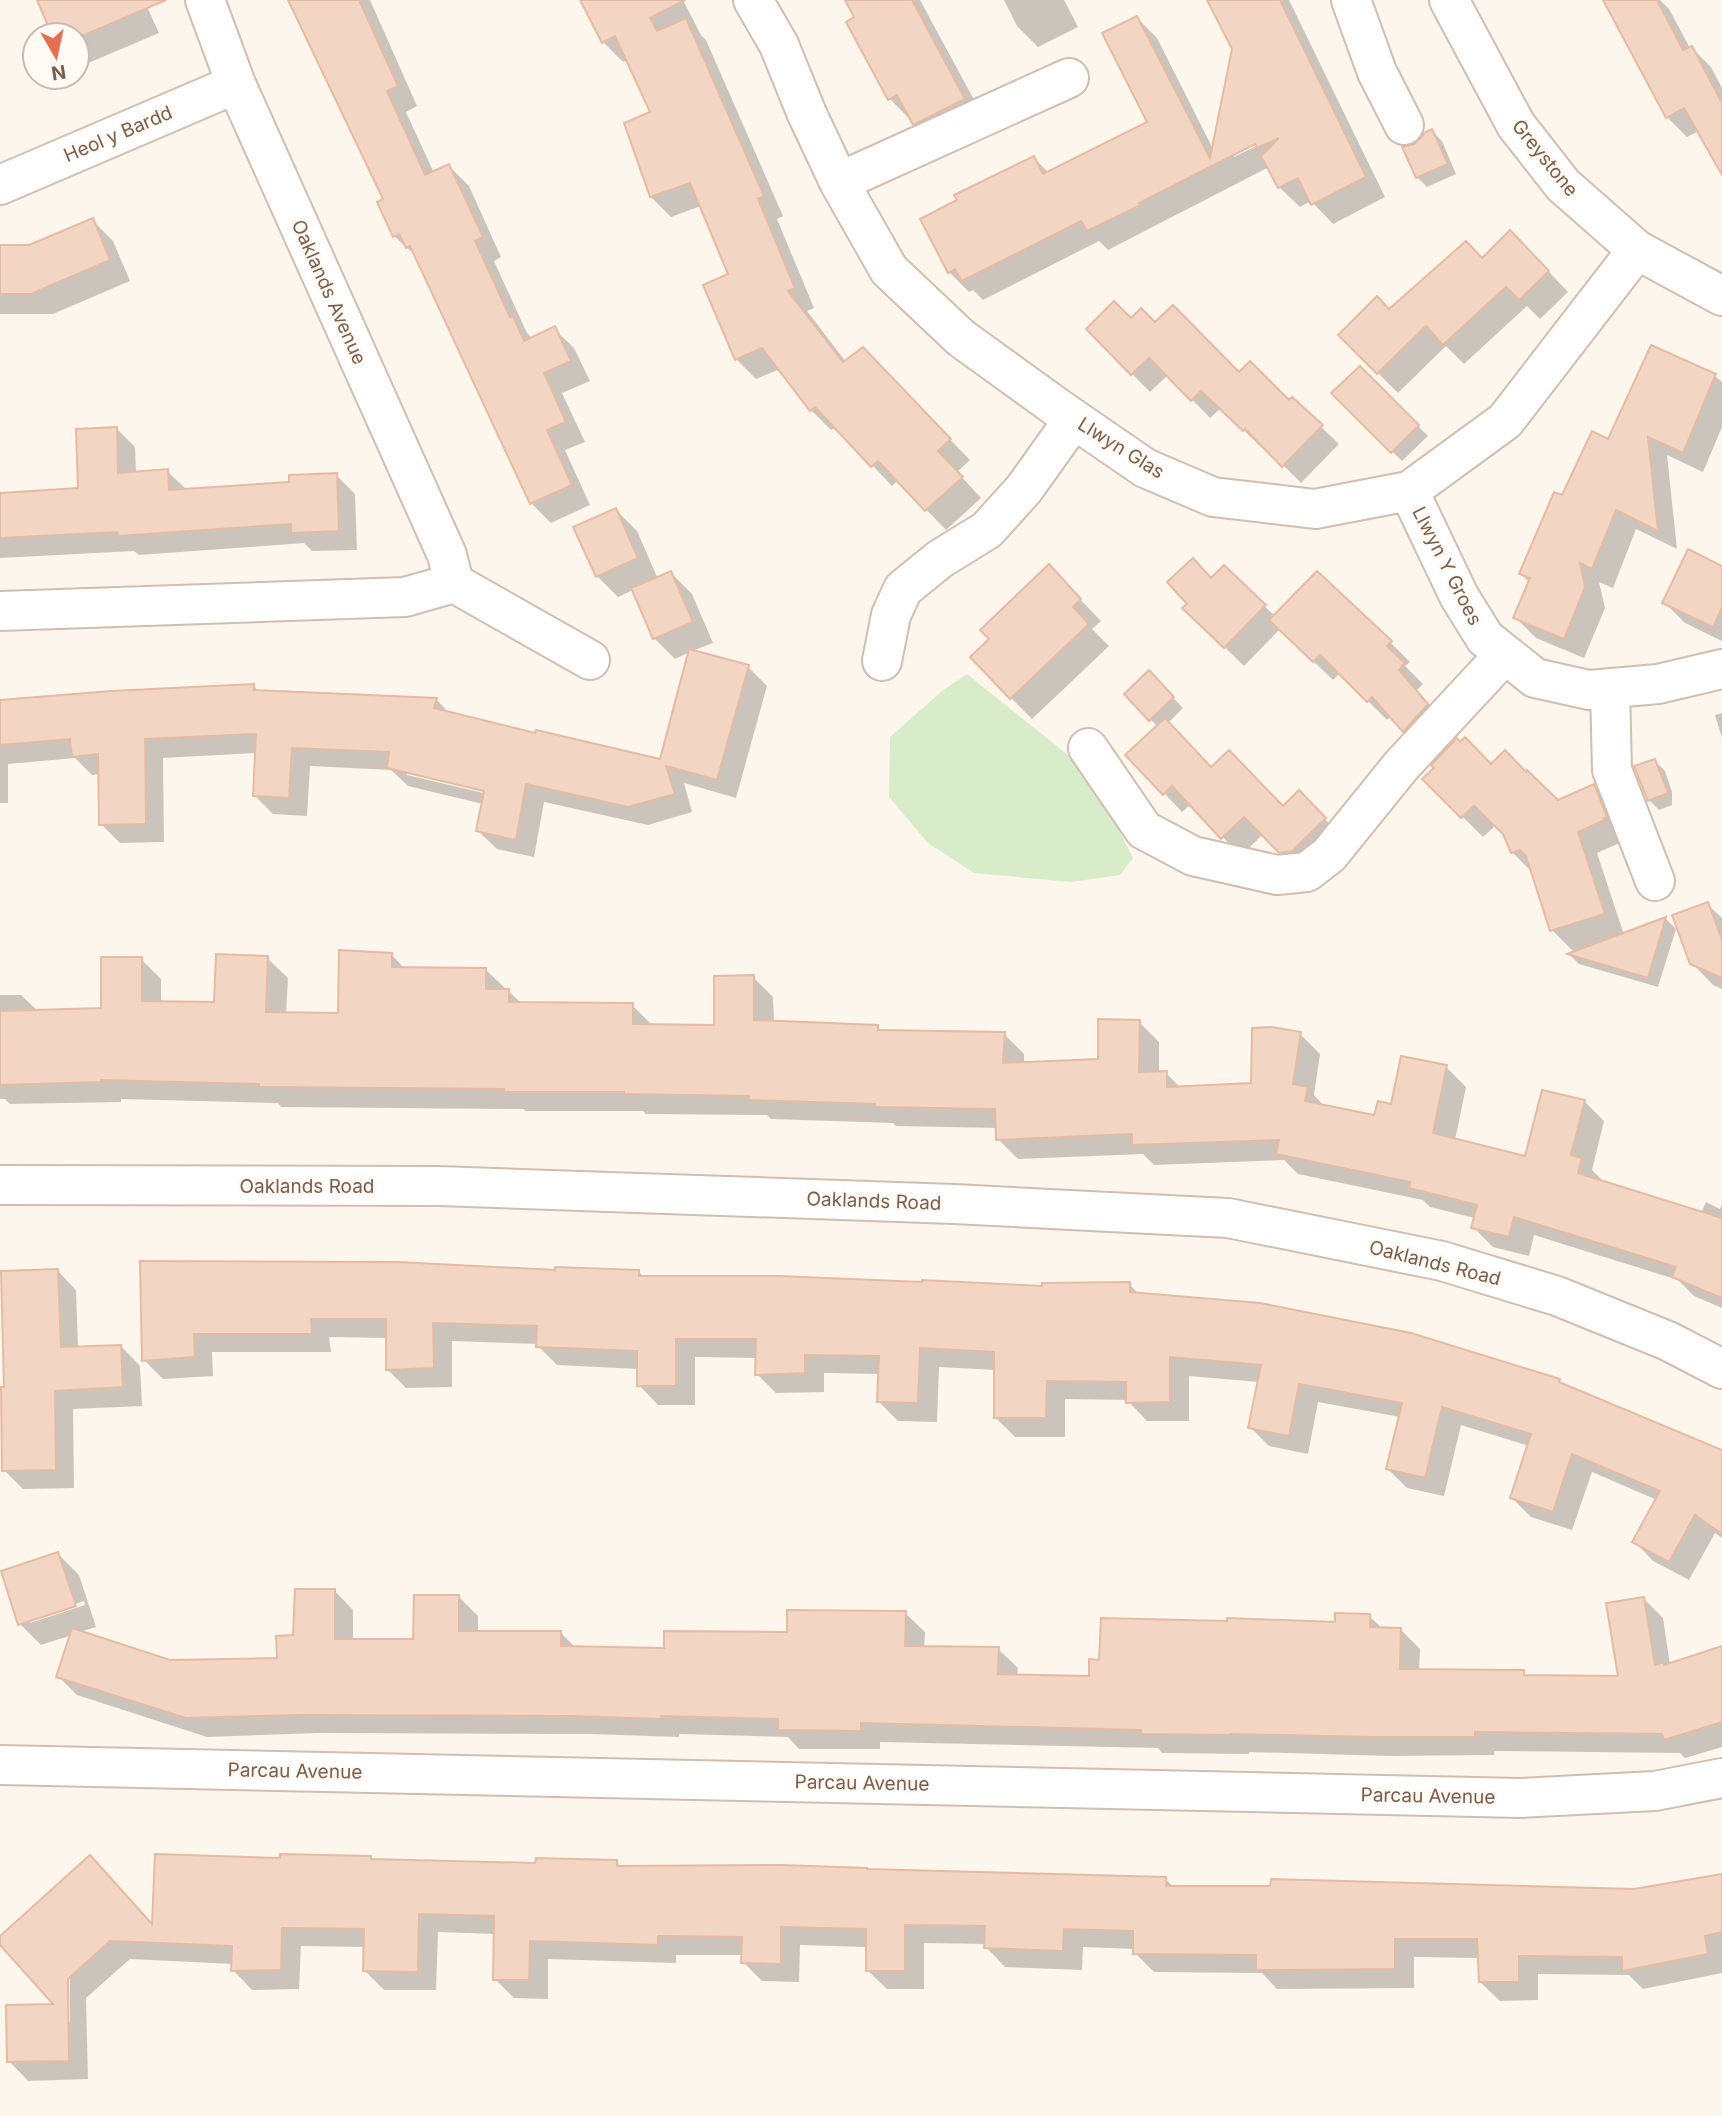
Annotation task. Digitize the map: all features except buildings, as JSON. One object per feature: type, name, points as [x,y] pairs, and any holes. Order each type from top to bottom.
[{"type":"street","name":"Oaklands Avenue","points":[[205,0],[236,84],[447,555],[454,583]]},
{"type":"street","name":"Llwyn Glas","points":[[753,0],[779,45],[839,182],[889,270],[961,338],[1074,419],[1145,468],[1213,497],[1315,509],[1409,491],[1505,421],[1637,250]]},
{"type":"street","points":[[1351,0],[1377,72],[1404,125]]},
{"type":"street","name":"Greystone","points":[[1449,0],[1516,125],[1563,185],[1637,250],[1722,296]]},
{"type":"street","points":[[839,182],[1069,78]]},
{"type":"street","name":"Heol y Bardd","points":[[0,185],[236,84]]},
{"type":"street","points":[[882,661],[891,615],[903,589],[940,559],[986,530],[1024,489],[1074,419]]},
{"type":"street","name":"Llwyn Y Groes","points":[[1409,491],[1459,596],[1485,638],[1535,678],[1589,690],[1658,684],[1722,669]]},
{"type":"street","points":[[0,611],[405,597],[454,583],[590,660]]},
{"type":"street","points":[[1088,748],[1144,830],[1193,856],[1277,874],[1307,872],[1329,855],[1401,766],[1505,654]]},
{"type":"street","points":[[1610,688],[1612,770],[1655,881]]},
{"type":"street","name":"Oaklands Road","points":[[0,1185],[438,1186],[954,1204],[1228,1218],[1442,1261],[1557,1296],[1668,1340],[1722,1369]]},
{"type":"street","name":"Parcau Avenue","points":[[0,1766],[1521,1798],[1655,1790],[1722,1778]]},
{"type":"green space","points":[[967,674],[1068,755],[1116,824],[1133,858],[1120,875],[1071,882],[974,873],[928,843],[889,797],[890,737],[942,691]]}]
